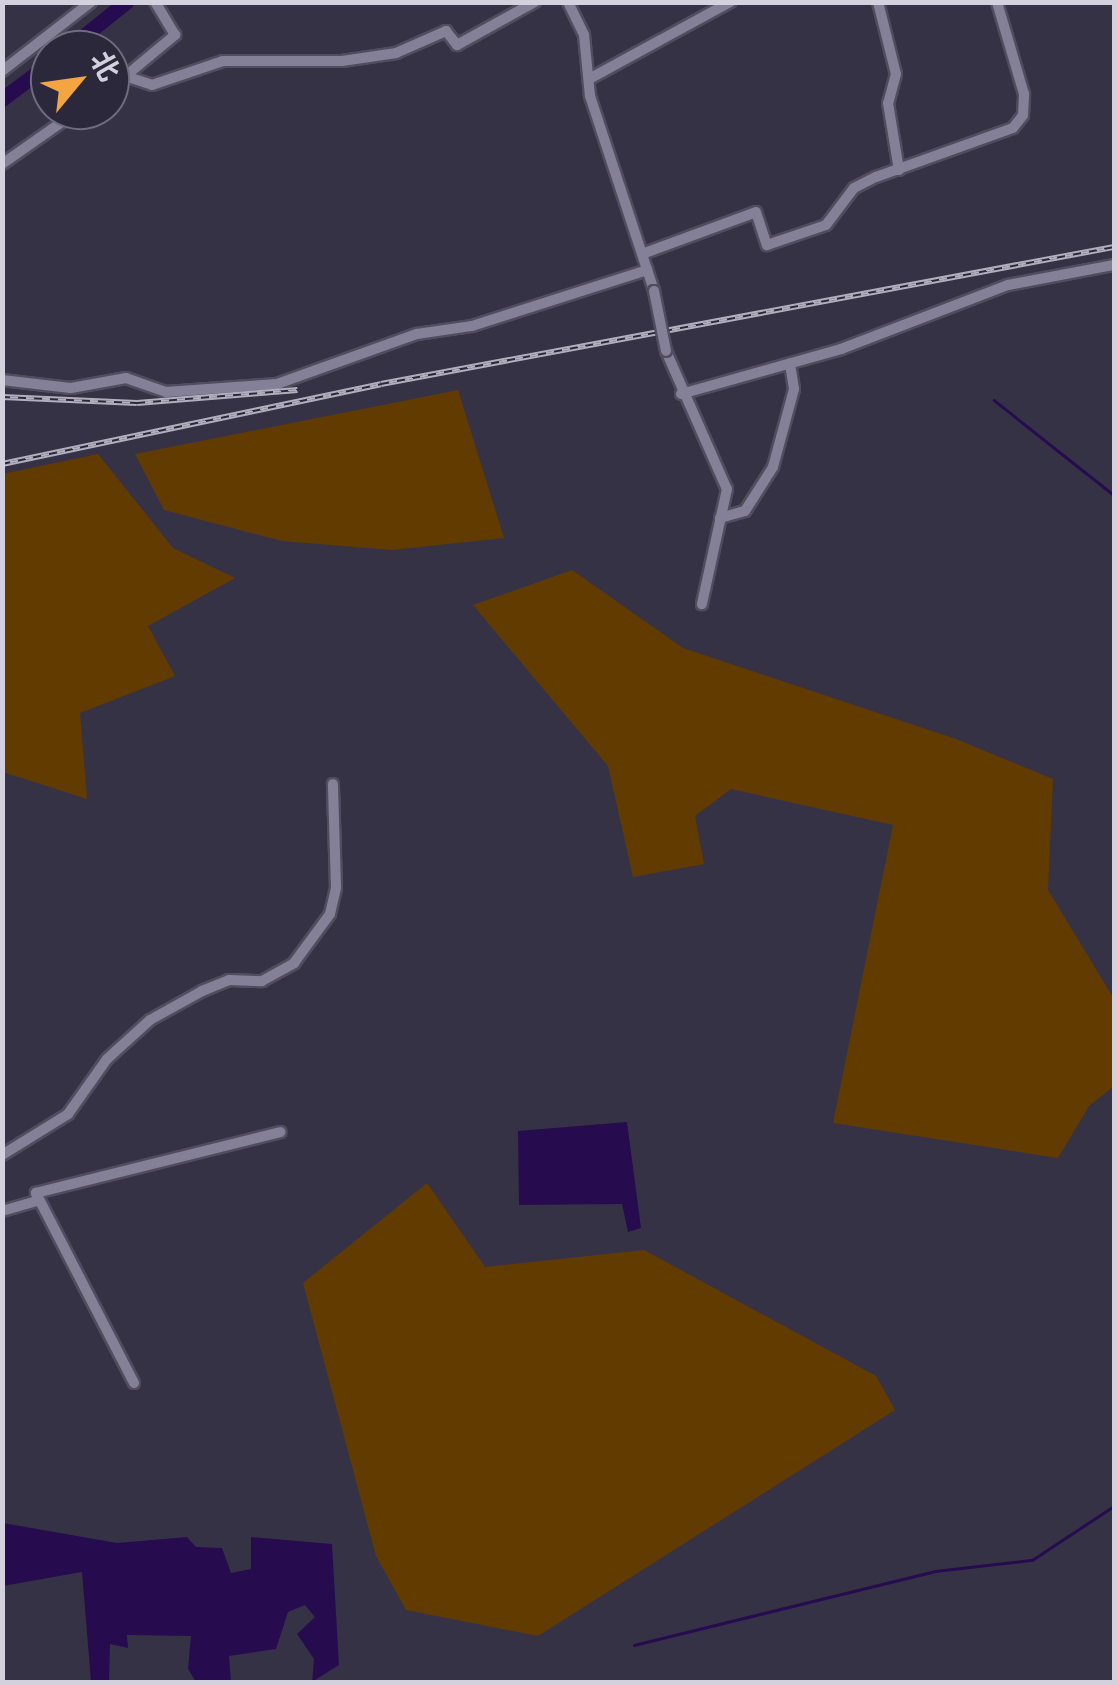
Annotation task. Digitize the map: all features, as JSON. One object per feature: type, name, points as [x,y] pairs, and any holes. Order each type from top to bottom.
[{"type":"street","points":[[2,72],[92,2]]},
{"type":"street","points":[[130,75],[175,34],[155,2]]},
{"type":"street","points":[[130,78],[152,84],[223,61],[342,61],[396,52],[446,31],[456,45],[534,2]]},
{"type":"street","points":[[568,2],[584,35],[588,79],[648,270],[666,350],[681,394],[727,489],[702,604]]},
{"type":"street","points":[[588,79],[730,2]]},
{"type":"street","points":[[878,2],[896,74],[888,103],[899,170]]},
{"type":"street","points":[[642,254],[756,212],[767,245],[826,224],[854,188],[950,146],[1014,128],[1024,114],[1024,94],[997,2]]},
{"type":"street","points":[[2,164],[50,130]]},
{"type":"street","points":[[681,394],[790,363],[1008,285],[1114,266]]},
{"type":"street","points":[[2,380],[71,388],[126,378],[166,392],[278,384],[416,334],[472,326],[648,270]]},
{"type":"street","points":[[720,518],[746,511],[774,467],[794,389],[790,363]]},
{"type":"street","points":[[2,1154],[68,1114],[107,1059],[150,1020],[229,980],[262,980],[294,964],[330,914],[336,888],[333,784]]},
{"type":"street","points":[[134,1384],[36,1193],[280,1132]]},
{"type":"street","points":[[2,1211],[38,1201]]},
{"type":"shaded area","points":[[458,390],[504,538],[392,550],[282,541],[164,510],[135,454]]},
{"type":"shaded area","points":[[98,454],[173,548],[235,578],[148,626],[175,676],[80,713],[87,799],[3,772],[2,474]]},
{"type":"shaded area","points":[[572,570],[683,648],[956,739],[1053,779],[1048,890],[1114,999],[1114,1086],[1089,1106],[1058,1158],[833,1123],[893,825],[731,789],[695,816],[704,864],[633,877],[608,766],[473,605]]},
{"type":"shaded area","points":[[627,1122],[641,1228],[628,1232],[622,1204],[519,1205],[518,1131]]},
{"type":"shaded area","points":[[427,1183],[485,1267],[644,1250],[876,1376],[895,1410],[538,1636],[406,1610],[376,1556],[303,1283]]},
{"type":"shaded area","points":[[3,1523],[117,1543],[187,1537],[196,1547],[222,1548],[231,1573],[251,1569],[251,1537],[332,1544],[339,1665],[312,1682],[314,1659],[297,1634],[315,1617],[305,1605],[288,1612],[276,1649],[229,1656],[231,1682],[196,1682],[188,1669],[191,1636],[127,1635],[128,1648],[110,1644],[109,1682],[91,1682],[82,1572],[3,1586]]},
{"type":"waterway","points":[[91,30],[126,2]]},
{"type":"waterway","points":[[2,99],[30,78]]},
{"type":"waterway","points":[[994,400],[1114,495]]},
{"type":"waterway","points":[[634,1645],[935,1571],[1032,1560],[1114,1506]]},
{"type":"railway","points":[[2,464],[381,384],[1114,247]]},
{"type":"railway","points":[[2,397],[137,403],[297,390]]}]
